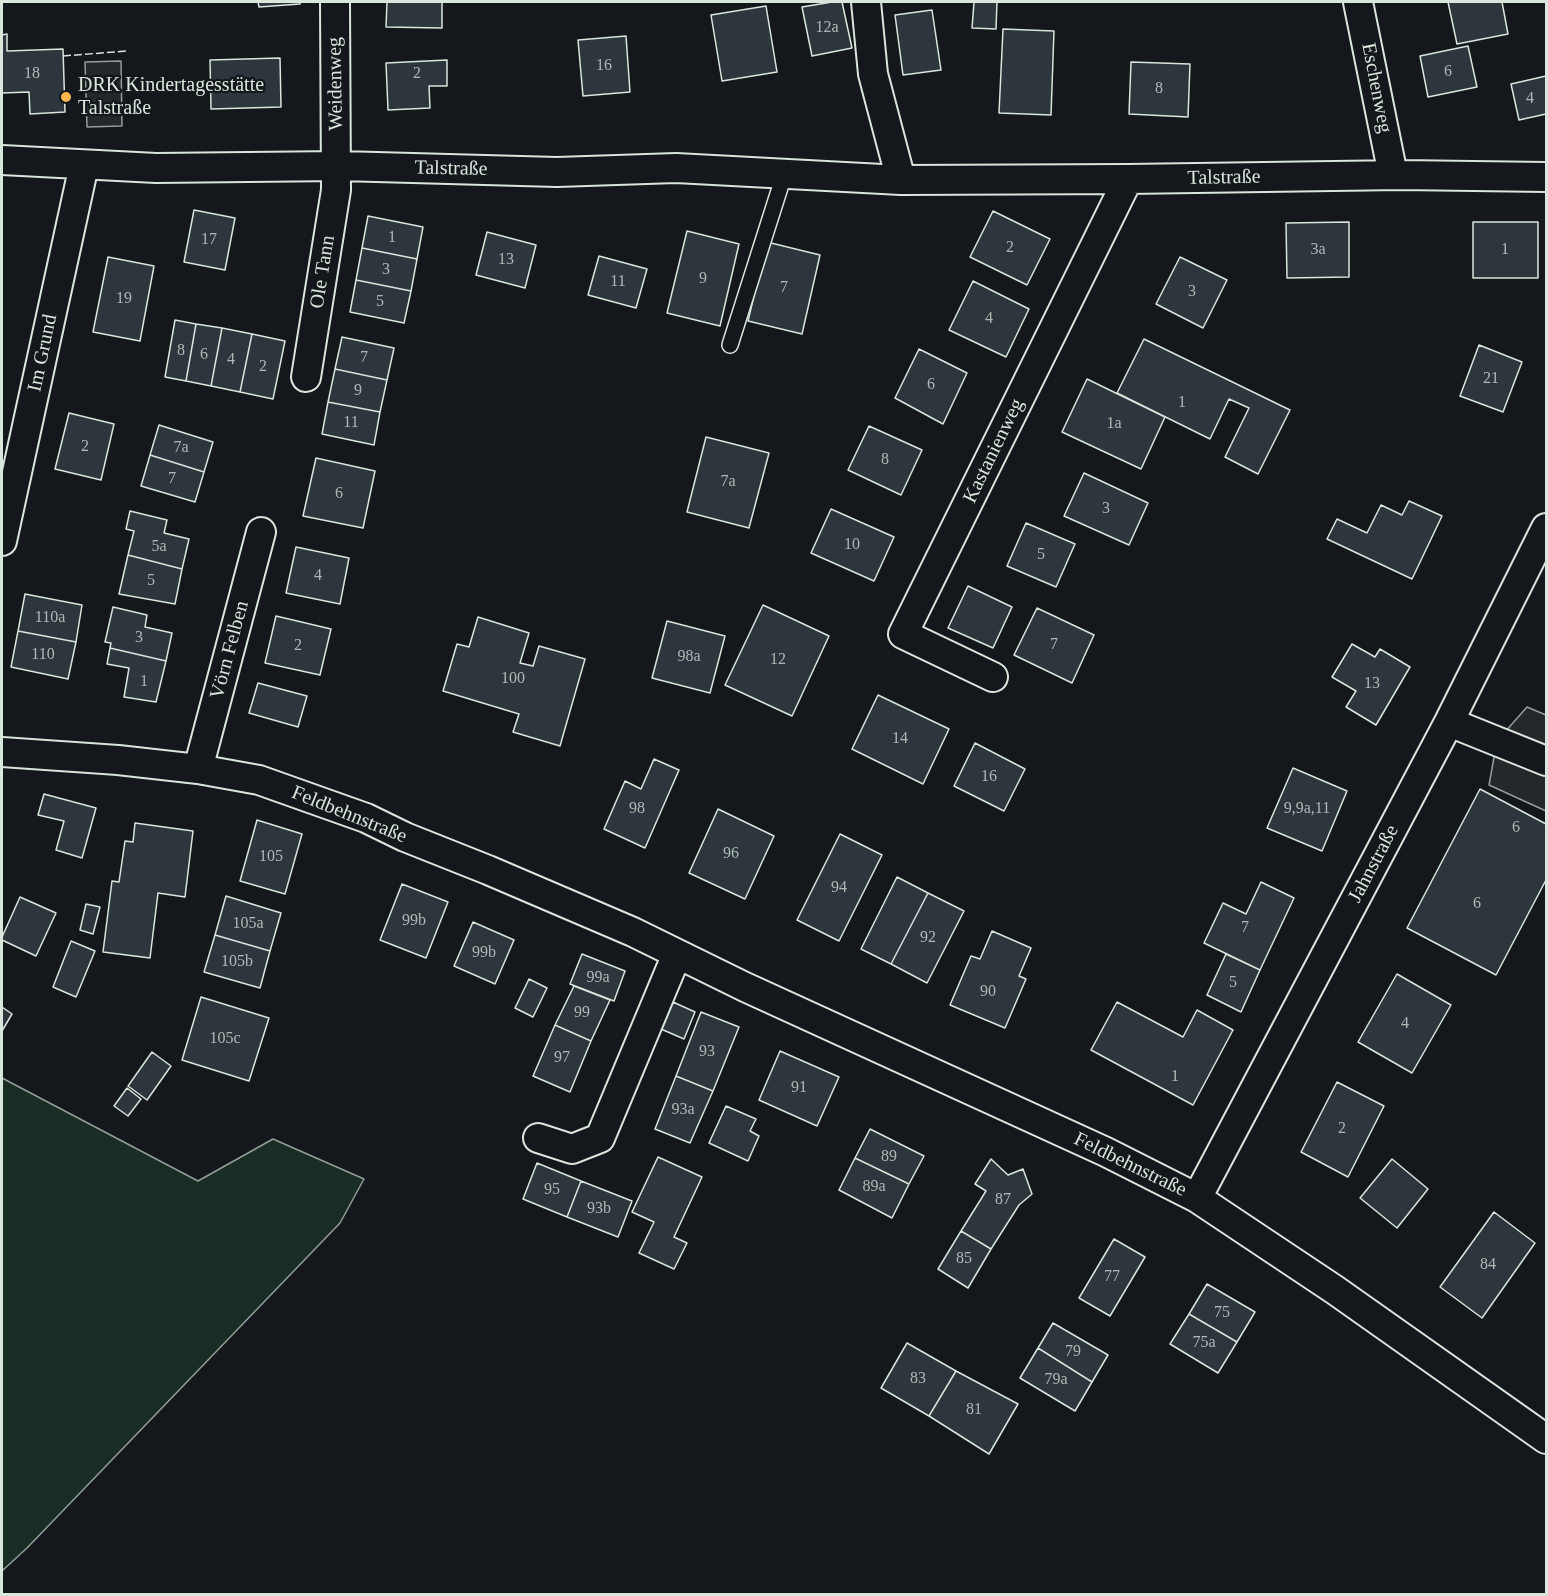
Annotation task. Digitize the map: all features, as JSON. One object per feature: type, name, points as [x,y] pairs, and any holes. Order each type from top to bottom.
[{"type":"street","name":"Weidenweg","points":[[335,2],[337,166]]},
{"type":"street","points":[[866,2],[873,74],[901,180]]},
{"type":"street","name":"Eschenweg","points":[[1358,2],[1393,176]]},
{"type":"street","name":"Talstraße","points":[[2,160],[156,168],[337,166],[557,172],[676,168],[901,180],[1546,177]]},
{"type":"street","name":"Im Grund","points":[[2,541],[84,165]]},
{"type":"street","name":"Ole Tann","points":[[306,377],[336,190],[337,166]]},
{"type":"street","name":"Kastanienweg","points":[[993,677],[903,634],[1128,179]]},
{"type":"street","name":"Jahnstraße","points":[[1197,1198],[1449,722],[1546,528]]},
{"type":"street","name":"Vörn Felben","points":[[198,769],[261,532]]},
{"type":"street","points":[[1449,722],[1546,761]]},
{"type":"street","name":"Feldbehnstraße","points":[[2,752],[117,760],[198,769],[260,780],[366,818],[405,837],[633,932],[1106,1152],[1197,1198],[1335,1290],[1546,1439]]},
{"type":"street","points":[[538,1138],[572,1149],[600,1138],[677,954]]},
{"type":"lane","points":[[730,345],[784,175]]},
{"type":"green space","points":[[2,1078],[198,1181],[273,1139],[364,1179],[340,1223],[27,1548],[2,1571]]},
{"type":"shaded area","points":[[121,61],[122,126],[87,127],[85,62]]},
{"type":"shaded area","points":[[1527,707],[1546,715],[1546,811],[1489,785],[1497,741]]},
{"type":"building","points":[[258,2],[300,2],[300,4],[259,7]]},
{"type":"building","points":[[387,2],[442,2],[442,28],[386,27]]},
{"type":"building","points":[[842,2],[852,48],[812,56],[802,7]]},
{"type":"building","points":[[974,2],[997,2],[996,29],[972,28]]},
{"type":"building","points":[[1448,2],[1502,2],[1508,34],[1457,44]]},
{"type":"building","points":[[766,6],[777,72],[722,81],[711,15]]},
{"type":"building","points":[[932,10],[941,70],[903,75],[895,15]]},
{"type":"building","points":[[1003,29],[1054,31],[1051,115],[999,113]]},
{"type":"building","points":[[7,34],[7,51],[63,49],[65,112],[30,114],[29,92],[2,93],[2,35]]},
{"type":"building","points":[[626,36],[630,92],[583,96],[578,40]]},
{"type":"building","points":[[1468,46],[1477,87],[1428,97],[1420,56]]},
{"type":"building","points":[[280,58],[281,107],[211,109],[210,60]]},
{"type":"building","points":[[447,60],[447,86],[429,86],[430,108],[388,110],[386,63]]},
{"type":"building","points":[[1131,62],[1190,64],[1188,117],[1129,114]]},
{"type":"building","points":[[1546,76],[1546,114],[1519,120],[1511,84]]},
{"type":"building","points":[[194,210],[235,218],[225,270],[184,262]]},
{"type":"building","points":[[993,211],[1050,239],[1027,285],[970,257]]},
{"type":"building","points":[[368,216],[423,227],[417,259],[362,248]]},
{"type":"building","points":[[1349,222],[1349,277],[1287,278],[1286,223]]},
{"type":"building","points":[[1473,222],[1538,222],[1538,278],[1473,278]]},
{"type":"building","points":[[687,231],[739,244],[720,326],[667,313]]},
{"type":"building","points":[[487,232],[536,245],[525,288],[476,275]]},
{"type":"building","points":[[767,242],[820,255],[802,334],[748,321]]},
{"type":"building","points":[[362,248],[417,259],[411,291],[356,280]]},
{"type":"building","points":[[599,256],[647,269],[636,308],[588,295]]},
{"type":"building","points":[[108,257],[154,266],[140,341],[93,332]]},
{"type":"building","points":[[1180,257],[1227,280],[1203,328],[1156,304]]},
{"type":"building","points":[[356,280],[411,291],[404,323],[350,312]]},
{"type":"building","points":[[973,281],[1029,309],[1006,357],[949,330]]},
{"type":"building","points":[[175,320],[196,324],[186,381],[165,377]]},
{"type":"building","points":[[196,324],[222,328],[211,386],[186,381]]},
{"type":"building","points":[[222,328],[252,334],[240,392],[211,386]]},
{"type":"building","points":[[252,334],[285,341],[273,399],[240,392]]},
{"type":"building","points":[[342,337],[394,348],[387,380],[335,369]]},
{"type":"building","points":[[1144,339],[1290,410],[1258,474],[1225,457],[1249,408],[1229,399],[1210,439],[1117,393]]},
{"type":"building","points":[[1479,345],[1522,362],[1503,412],[1460,396]]},
{"type":"building","points":[[919,349],[967,373],[943,424],[895,398]]},
{"type":"building","points":[[335,369],[387,380],[380,412],[328,402]]},
{"type":"building","points":[[1087,379],[1165,417],[1141,469],[1062,432]]},
{"type":"building","points":[[328,402],[380,412],[374,445],[322,434]]},
{"type":"building","points":[[69,413],[114,424],[101,480],[55,469]]},
{"type":"building","points":[[159,425],[213,442],[204,472],[150,455]]},
{"type":"building","points":[[869,426],[922,450],[901,495],[848,470]]},
{"type":"building","points":[[706,437],[769,453],[749,528],[687,512]]},
{"type":"building","points":[[150,455],[204,472],[195,502],[141,486]]},
{"type":"building","points":[[316,458],[375,471],[363,528],[303,516]]},
{"type":"building","points":[[1084,473],[1148,503],[1129,545],[1064,516]]},
{"type":"building","points":[[1409,501],[1442,516],[1412,579],[1327,539],[1337,519],[1367,533],[1381,505],[1402,515]]},
{"type":"building","points":[[831,509],[894,537],[874,581],[811,553]]},
{"type":"building","points":[[130,511],[167,520],[164,533],[189,539],[182,569],[128,555],[134,531],[126,529]]},
{"type":"building","points":[[1026,523],[1075,544],[1056,587],[1007,566]]},
{"type":"building","points":[[296,547],[349,558],[340,604],[286,593]]},
{"type":"building","points":[[128,555],[182,569],[175,604],[119,594]]},
{"type":"building","points":[[968,586],[1012,607],[993,648],[948,628]]},
{"type":"building","points":[[25,594],[82,605],[76,642],[18,631]]},
{"type":"building","points":[[763,605],[829,636],[792,716],[725,685]]},
{"type":"building","points":[[113,607],[147,615],[145,627],[172,633],[166,661],[110,648],[111,643],[105,642]]},
{"type":"building","points":[[1037,608],[1094,635],[1072,683],[1014,655]]},
{"type":"building","points":[[276,616],[331,629],[320,675],[265,663]]},
{"type":"building","points":[[478,617],[529,633],[520,663],[533,666],[539,646],[585,659],[560,746],[513,732],[519,714],[443,691],[457,644],[469,647]]},
{"type":"building","points":[[667,621],[725,636],[710,693],[652,678]]},
{"type":"building","points":[[18,631],[76,642],[68,679],[11,667]]},
{"type":"building","points":[[1352,644],[1375,657],[1380,649],[1410,667],[1376,725],[1346,707],[1356,691],[1332,677]]},
{"type":"building","points":[[110,648],[166,661],[156,702],[124,697],[129,668],[107,664]]},
{"type":"building","points":[[258,683],[307,696],[298,727],[249,713]]},
{"type":"building","points":[[878,695],[949,729],[923,784],[852,749]]},
{"type":"building","points":[[975,743],[1025,769],[1004,811],[954,786]]},
{"type":"building","points":[[654,759],[679,770],[645,848],[604,829],[625,781],[641,789]]},
{"type":"building","points":[[1293,768],[1347,791],[1322,851],[1267,828]]},
{"type":"building","points":[[1480,789],[1546,824],[1546,880],[1496,975],[1407,928]]},
{"type":"building","points":[[44,794],[96,808],[82,858],[56,850],[64,821],[38,815]]},
{"type":"building","points":[[718,809],[774,836],[745,899],[689,873]]},
{"type":"building","points":[[257,820],[302,834],[285,894],[240,881]]},
{"type":"building","points":[[135,823],[193,831],[185,897],[158,893],[150,958],[103,952],[112,881],[119,882],[125,841],[133,842]]},
{"type":"building","points":[[840,834],[882,855],[839,941],[797,920]]},
{"type":"building","points":[[897,877],[928,893],[891,964],[861,949]]},
{"type":"building","points":[[1261,882],[1294,898],[1260,970],[1204,943],[1223,903],[1246,914]]},
{"type":"building","points":[[402,884],[448,902],[426,958],[380,940]]},
{"type":"building","points":[[928,893],[964,911],[927,983],[891,964]]},
{"type":"building","points":[[226,896],[281,913],[270,951],[215,935]]},
{"type":"building","points":[[20,897],[56,913],[36,956],[2,940]]},
{"type":"building","points":[[86,904],[100,907],[93,934],[80,930]]},
{"type":"building","points":[[473,922],[514,940],[495,984],[454,966]]},
{"type":"building","points":[[992,931],[1031,948],[1019,976],[1026,979],[1005,1028],[950,1005],[971,956],[980,959]]},
{"type":"building","points":[[215,935],[270,951],[260,988],[204,972]]},
{"type":"building","points":[[71,941],[95,951],[76,997],[53,987]]},
{"type":"building","points":[[582,954],[625,971],[614,1001],[570,984]]},
{"type":"building","points":[[1226,954],[1260,970],[1241,1012],[1207,995]]},
{"type":"building","points":[[1397,974],[1451,1005],[1412,1073],[1358,1042]]},
{"type":"building","points":[[529,979],[547,988],[533,1017],[515,1008]]},
{"type":"building","points":[[574,986],[610,1000],[591,1041],[555,1025]]},
{"type":"building","points":[[201,997],[269,1018],[249,1081],[182,1060]]},
{"type":"building","points":[[673,1002],[695,1012],[684,1039],[661,1029]]},
{"type":"building","points":[[1117,1002],[1183,1037],[1197,1010],[1233,1030],[1193,1105],[1091,1050]]},
{"type":"building","points":[[2,1007],[12,1014],[2,1031]]},
{"type":"building","points":[[701,1012],[739,1027],[713,1091],[676,1076]]},
{"type":"building","points":[[555,1025],[591,1041],[570,1092],[533,1076]]},
{"type":"building","points":[[780,1051],[839,1077],[817,1126],[759,1100]]},
{"type":"building","points":[[152,1052],[171,1066],[147,1100],[128,1086]]},
{"type":"building","points":[[676,1076],[713,1091],[690,1143],[655,1129]]},
{"type":"building","points":[[1337,1082],[1384,1106],[1348,1177],[1301,1152]]},
{"type":"building","points":[[127,1088],[141,1099],[128,1116],[114,1106]]},
{"type":"building","points":[[726,1106],[756,1119],[750,1131],[759,1136],[748,1161],[709,1143]]},
{"type":"building","points":[[870,1129],[924,1156],[909,1184],[855,1158]]},
{"type":"building","points":[[658,1157],[702,1177],[674,1237],[687,1243],[674,1269],[639,1253],[654,1222],[632,1212]]},
{"type":"building","points":[[855,1158],[909,1184],[892,1218],[839,1190]]},
{"type":"building","points":[[991,1159],[1008,1175],[1023,1169],[1032,1194],[1019,1205],[991,1249],[961,1231],[986,1191],[975,1184]]},
{"type":"building","points":[[1392,1159],[1428,1189],[1397,1228],[1360,1198]]},
{"type":"building","points":[[537,1163],[581,1181],[567,1217],[523,1199]]},
{"type":"building","points":[[581,1181],[632,1201],[618,1237],[567,1217]]},
{"type":"building","points":[[1494,1212],[1535,1243],[1482,1318],[1440,1287]]},
{"type":"building","points":[[961,1231],[991,1249],[968,1288],[938,1269]]},
{"type":"building","points":[[1114,1239],[1145,1257],[1110,1316],[1079,1298]]},
{"type":"building","points":[[1207,1284],[1255,1312],[1237,1342],[1189,1314]]},
{"type":"building","points":[[1189,1314],[1237,1342],[1218,1373],[1170,1344]]},
{"type":"building","points":[[1053,1323],[1108,1355],[1092,1382],[1038,1348]]},
{"type":"building","points":[[907,1343],[956,1371],[929,1416],[881,1388]]},
{"type":"building","points":[[1038,1348],[1092,1382],[1075,1411],[1020,1378]]},
{"type":"building","points":[[956,1371],[1018,1404],[989,1454],[929,1416]]},
{"type":"fence","points":[[63,56],[126,51]]},
{"type":"place","name":"DRK Kindertagesstätte Talstraße","points":[[66,97]]}]
